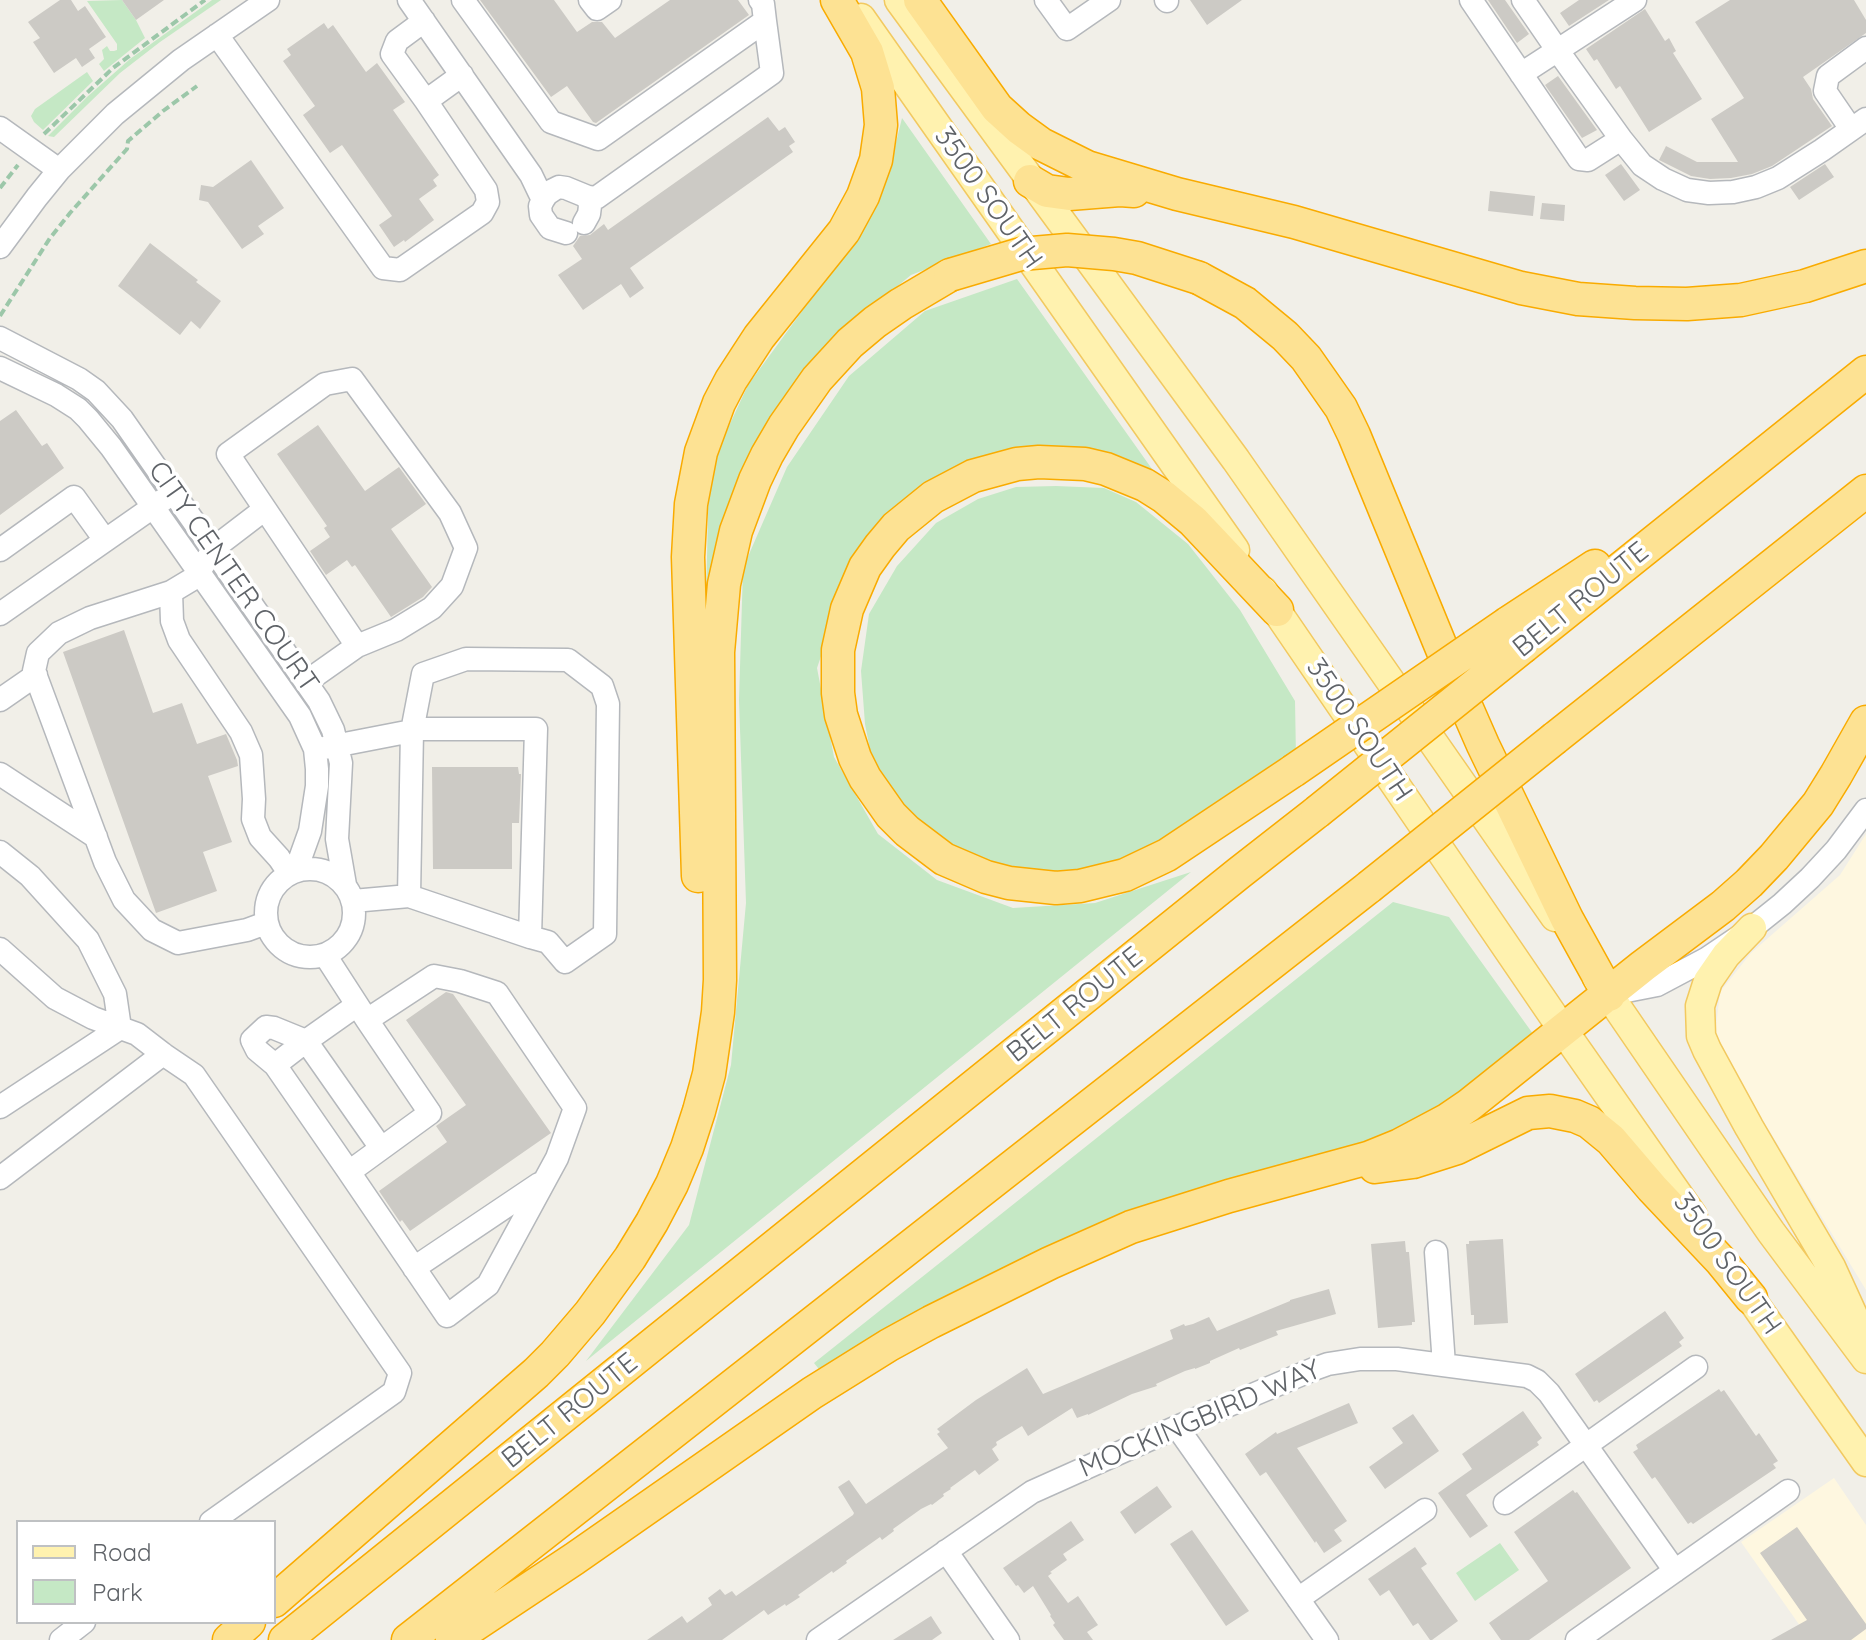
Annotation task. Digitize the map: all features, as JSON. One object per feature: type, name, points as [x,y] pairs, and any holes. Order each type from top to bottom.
[{"type":"highway","points":[[604,1292],[637,1233],[665,1165],[696,1049],[701,981],[688,544],[698,465],[719,403],[744,358],[855,214],[871,177],[879,142],[880,107],[873,70],[867,52],[837,0]]},
{"type":"highway","points":[[920,0],[997,108],[1019,128],[1041,144],[1087,167],[1177,194],[1294,222],[1521,288],[1578,299],[1687,304],[1741,300],[1805,286],[1866,266]]},
{"type":"highway","points":[[1030,181],[1047,191],[1069,194],[1120,190],[1177,194]]},
{"type":"highway","points":[[276,1599],[536,1373],[573,1333],[630,1258],[672,1184],[699,1111],[715,1043],[720,980],[718,652],[721,611],[736,531],[761,467],[784,426],[833,360],[875,322],[950,275],[1021,254],[1067,250],[1137,258],[1199,278],[1245,303],[1306,358],[1341,408],[1483,745],[1567,919],[1609,995]]},
{"type":"highway","name":"BELT ROUTE","points":[[285,1640],[1317,812],[1516,634],[1688,513],[1866,372]]},
{"type":"highway","points":[[1277,610],[1193,521],[1145,485],[1127,476],[1085,464],[1017,464],[973,476],[933,497],[896,527],[865,567],[847,609],[838,650],[841,715],[855,758],[891,815],[944,859],[1009,883],[1044,887],[1080,886],[1125,875],[1167,855],[1293,771],[1516,634]]},
{"type":"highway","points":[[408,1640],[1369,887],[1866,491]]},
{"type":"highway","points":[[452,1640],[812,1393],[931,1322],[1131,1227],[1368,1158],[1447,1120],[1723,906],[1774,857],[1818,804],[1866,722]]},
{"type":"highway","points":[[1336,1168],[1387,1166],[1435,1156],[1478,1139],[1528,1113],[1550,1111],[1575,1116],[1589,1122],[1611,1140],[1751,1298]]},
{"type":"highway","points":[[229,1640],[247,1624]]},
{"type":"main road","name":"3500 SOUTH","points":[[849,0],[1277,610],[1563,1030],[1866,1462]]},
{"type":"main road","name":"3500 SOUTH","points":[[899,0],[1244,471],[1771,1232],[1866,1359]]},
{"type":"main road","points":[[1752,928],[1726,955],[1708,981],[1700,1006],[1701,1036],[1749,1127],[1831,1267],[1866,1345]]},
{"type":"street","points":[[0,247],[59,170],[115,114],[146,87],[268,0]]},
{"type":"street","points":[[409,0],[531,175],[551,193]]},
{"type":"street","points":[[463,0],[551,122],[598,139],[762,11],[772,73],[596,198],[573,190],[551,193],[540,206],[545,222],[550,228],[575,228],[589,214],[588,197]]},
{"type":"street","points":[[590,0],[597,9],[610,0]]},
{"type":"street","points":[[1046,0],[1067,29],[1109,0]]},
{"type":"street","points":[[1471,0],[1579,159],[1588,160],[1621,139]]},
{"type":"street","points":[[1523,0],[1642,165],[1687,190],[1733,192],[1756,187],[1778,178],[1859,124],[1825,91],[1828,76],[1866,48]]},
{"type":"street","points":[[1521,74],[1635,0]]},
{"type":"street","points":[[217,35],[383,268],[400,270],[482,213],[488,202],[486,190],[392,54],[397,41],[424,21]]},
{"type":"street","points":[[426,101],[462,75]]},
{"type":"street","points":[[0,128],[59,170]]},
{"type":"street","name":"CITY CENTER COURT","points":[[0,338],[79,379],[111,405],[214,548],[326,714],[341,763],[337,839],[355,914],[346,939],[337,949],[325,955]]},
{"type":"street","name":"CITY CENTER COURT","points":[[0,368],[56,395],[88,419],[111,447],[295,708],[308,731],[315,749],[317,786],[310,831],[293,872],[275,885],[268,896],[266,923]]},
{"type":"street","points":[[306,682],[357,646],[396,630],[432,608],[452,586],[466,548],[450,513],[352,379],[325,384],[228,454],[357,646]]},
{"type":"street","points":[[111,447],[132,432]]},
{"type":"street","points":[[0,614],[174,492]]},
{"type":"street","points":[[0,550],[74,497],[105,540]]},
{"type":"street","points":[[265,509],[214,548],[191,580],[171,592],[90,618],[59,633],[38,653],[34,671],[105,862],[124,900],[152,930],[178,943],[247,930],[266,923],[278,944],[288,952],[300,956],[325,955],[430,1113],[349,1172]]},
{"type":"street","points":[[171,592],[172,621],[179,640],[241,732],[251,755],[253,819],[260,837],[293,872],[311,868],[325,870],[337,877],[349,893],[409,896],[548,942],[565,962],[605,934],[608,704],[602,686],[568,660],[466,659],[423,674],[412,731],[409,896]]},
{"type":"street","points":[[0,700],[36,675]]},
{"type":"street","points":[[315,749],[422,729],[536,729],[530,937]]},
{"type":"street","points":[[0,774],[96,837]]},
{"type":"street","points":[[1609,995],[1657,985],[1706,959],[1752,928],[1810,878],[1866,810]]},
{"type":"street","points":[[0,852],[30,876],[88,940],[115,994],[120,1028]]},
{"type":"street","points":[[0,949],[55,998],[93,1018],[137,1034],[194,1075],[400,1373],[394,1392],[214,1520]]},
{"type":"street","points":[[275,1065],[306,1041],[434,976],[497,993],[575,1108],[557,1158],[488,1285],[447,1316],[275,1065],[257,1050],[252,1040],[257,1034],[266,1027],[274,1028],[306,1041],[381,1148]]},
{"type":"street","points":[[0,1107],[120,1028]]},
{"type":"street","points":[[0,1178],[163,1054]]},
{"type":"street","points":[[414,1268],[545,1180]]},
{"type":"street","points":[[1436,1252],[1444,1365]]},
{"type":"street","name":"MOCKINGBIRD WAY","points":[[818,1640],[1032,1492],[1328,1364],[1360,1359],[1397,1359],[1532,1378],[1549,1393],[1675,1571]]},
{"type":"street","points":[[1505,1503],[1696,1367]]},
{"type":"street","points":[[1177,1427],[1327,1640]]},
{"type":"street","points":[[1577,1640],[1788,1491]]},
{"type":"street","points":[[1298,1599],[1425,1510]]},
{"type":"street","points":[[946,1551],[1008,1640]]},
{"type":"street","points":[[61,1640],[81,1624]]},
{"type":"path","points":[[45,133],[113,68],[205,0]]},
{"type":"path","points":[[0,316],[50,238],[127,149],[128,141],[197,86]]},
{"type":"path","points":[[0,188],[24,156]]},
{"type":"shaded area","points":[[1866,834],[1866,1290],[1741,1084],[1715,1035],[1720,992],[1751,953],[1840,875]]},
{"type":"shaded area","points":[[1834,1478],[1866,1525],[1866,1640],[1810,1640],[1741,1542]]},
{"type":"green space","points":[[122,0],[145,38],[104,71],[99,64],[104,59],[102,50],[107,46],[110,51],[117,50],[117,44],[87,1]]},
{"type":"green space","points":[[212,0],[221,0],[120,73],[54,137],[48,136],[130,59]]},
{"type":"green space","points":[[87,72],[93,81],[43,130],[34,122],[31,116],[35,109]]},
{"type":"green space","points":[[902,118],[991,244],[911,275],[854,322],[798,386],[705,645],[709,469],[748,385],[863,228],[889,171]]},
{"type":"green space","points":[[1017,279],[1157,476],[967,463],[849,573],[817,668],[834,757],[878,834],[937,880],[1013,908],[1095,903],[1191,872],[586,1361],[689,1225],[731,1065],[746,903],[739,700],[743,568],[787,467],[849,376],[925,311]]},
{"type":"green space","points":[[1016,487],[1104,488],[1136,502],[1188,544],[1240,610],[1295,701],[1296,757],[1150,853],[1075,880],[1010,876],[929,835],[873,765],[865,724],[861,671],[869,614],[897,566],[936,523],[978,499]]},
{"type":"green space","points":[[1393,902],[1449,917],[1536,1038],[1394,1139],[1301,1167],[822,1373],[814,1363]]},
{"type":"green space","points":[[1500,1543],[1519,1570],[1475,1601],[1456,1573]]},
{"type":"building","points":[[60,0],[71,0],[78,11],[85,6],[106,37],[89,49],[95,58],[82,67],[76,58],[54,73],[33,42],[40,38],[28,22]]},
{"type":"building","points":[[122,0],[164,0],[136,20]]},
{"type":"building","points":[[480,0],[554,0],[577,32],[592,22],[602,22],[615,38],[670,0],[738,0],[749,15],[596,123],[567,86],[551,97]]},
{"type":"building","points":[[1190,0],[1242,0],[1207,25]]},
{"type":"building","points":[[1488,0],[1505,0],[1529,34],[1517,43]]},
{"type":"building","points":[[1579,0],[1609,0],[1569,26],[1560,13]]},
{"type":"building","points":[[1730,0],[1854,0],[1866,20],[1866,33],[1803,77],[1813,99],[1832,126],[1772,166],[1752,174],[1710,179],[1691,176],[1659,160],[1666,146],[1697,162],[1738,162],[1711,119],[1744,98],[1695,22]]},
{"type":"building","points":[[1645,9],[1665,41],[1669,38],[1676,51],[1673,53],[1702,99],[1649,132],[1620,86],[1616,89],[1597,59],[1594,61],[1586,49]]},
{"type":"building","points":[[324,23],[328,29],[333,25],[366,72],[377,63],[405,102],[393,110],[439,175],[433,180],[437,186],[419,199],[434,220],[394,247],[379,225],[392,216],[342,145],[330,153],[303,115],[315,106],[283,61],[291,55],[287,49]]},
{"type":"building","points":[[1558,76],[1597,130],[1582,138],[1545,85]]},
{"type":"building","points":[[768,117],[779,131],[785,127],[795,142],[789,146],[793,152],[630,268],[644,288],[630,298],[621,284],[583,310],[558,275],[582,259],[573,246],[580,236],[590,235],[604,224],[608,230]]},
{"type":"building","points":[[251,160],[284,208],[258,226],[264,234],[242,249],[208,202],[199,200],[201,185],[213,187]]},
{"type":"building","points":[[1621,164],[1640,190],[1624,201],[1605,175]]},
{"type":"building","points":[[1825,164],[1834,177],[1799,200],[1790,187]]},
{"type":"building","points":[[1490,191],[1535,196],[1533,216],[1488,211]]},
{"type":"building","points":[[1542,203],[1565,205],[1564,221],[1540,219]]},
{"type":"building","points":[[150,243],[221,301],[200,329],[191,321],[180,335],[118,286]]},
{"type":"building","points":[[16,410],[42,446],[47,443],[64,468],[0,515],[0,421]]},
{"type":"building","points":[[318,425],[365,491],[399,467],[426,504],[391,529],[432,587],[423,597],[391,617],[355,565],[352,567],[347,560],[326,575],[310,551],[330,537],[324,528],[327,526],[277,454]]},
{"type":"building","points":[[124,630],[153,713],[182,703],[197,744],[226,734],[238,766],[208,776],[232,842],[203,852],[217,891],[156,913],[63,652]]},
{"type":"building","points":[[432,767],[518,767],[521,774],[519,823],[512,823],[512,869],[433,869]]},
{"type":"building","points":[[446,992],[453,994],[551,1133],[410,1231],[379,1191],[447,1142],[436,1126],[466,1105],[406,1020]]},
{"type":"building","points":[[1503,1239],[1508,1323],[1474,1325],[1466,1244],[1469,1241]]},
{"type":"building","points":[[1405,1241],[1406,1252],[1409,1252],[1415,1322],[1412,1325],[1378,1328],[1371,1244]]},
{"type":"building","points":[[1329,1289],[1336,1314],[1276,1331],[1278,1335],[1239,1348],[1088,1415],[1077,1418],[1072,1408],[1028,1436],[1022,1426],[996,1442],[992,1449],[999,1460],[979,1475],[975,1470],[932,1505],[921,1509],[882,1540],[880,1537],[798,1595],[800,1597],[768,1615],[764,1610],[722,1640],[647,1640],[682,1616],[687,1623],[712,1605],[708,1598],[720,1589],[725,1595],[732,1591],[736,1596],[853,1515],[838,1487],[849,1480],[866,1504],[948,1448],[937,1434],[940,1432],[937,1429],[1027,1368],[1043,1394],[1173,1339],[1170,1330],[1184,1324],[1193,1324],[1209,1317],[1217,1331],[1290,1300]]},
{"type":"building","points":[[1665,1311],[1684,1338],[1679,1342],[1682,1346],[1599,1403],[1597,1400],[1594,1402],[1575,1374]]},
{"type":"building","points":[[1719,1389],[1721,1392],[1724,1390],[1778,1461],[1773,1464],[1776,1468],[1693,1524],[1688,1524],[1633,1452],[1638,1449],[1636,1445]]},
{"type":"building","points":[[1349,1403],[1358,1423],[1297,1448],[1347,1521],[1334,1530],[1342,1541],[1324,1553],[1266,1472],[1260,1476],[1245,1454],[1276,1432]]},
{"type":"building","points":[[1523,1411],[1542,1438],[1537,1442],[1539,1445],[1466,1495],[1488,1526],[1470,1538],[1438,1493],[1472,1469],[1462,1454]]},
{"type":"building","points":[[1413,1414],[1439,1451],[1385,1489],[1369,1467],[1403,1443],[1392,1428]]},
{"type":"building","points":[[1157,1486],[1172,1507],[1135,1534],[1120,1512]]},
{"type":"building","points":[[1573,1490],[1631,1568],[1529,1640],[1501,1640],[1489,1623],[1548,1581],[1514,1532]]},
{"type":"building","points":[[1071,1521],[1084,1540],[1063,1554],[1067,1560],[1048,1576],[1068,1603],[1078,1596],[1098,1625],[1087,1632],[1093,1640],[1064,1640],[1033,1586],[1024,1593],[1003,1568]]},
{"type":"building","points":[[1797,1527],[1866,1624],[1866,1629],[1851,1640],[1771,1640],[1807,1620],[1760,1553]]},
{"type":"building","points":[[1192,1530],[1249,1611],[1226,1626],[1170,1544]]},
{"type":"building","points":[[1415,1547],[1427,1564],[1421,1568],[1458,1621],[1432,1640],[1418,1623],[1413,1626],[1389,1590],[1380,1596],[1368,1579]]},
{"type":"building","points":[[931,1616],[942,1633],[932,1640],[893,1640]]}]
